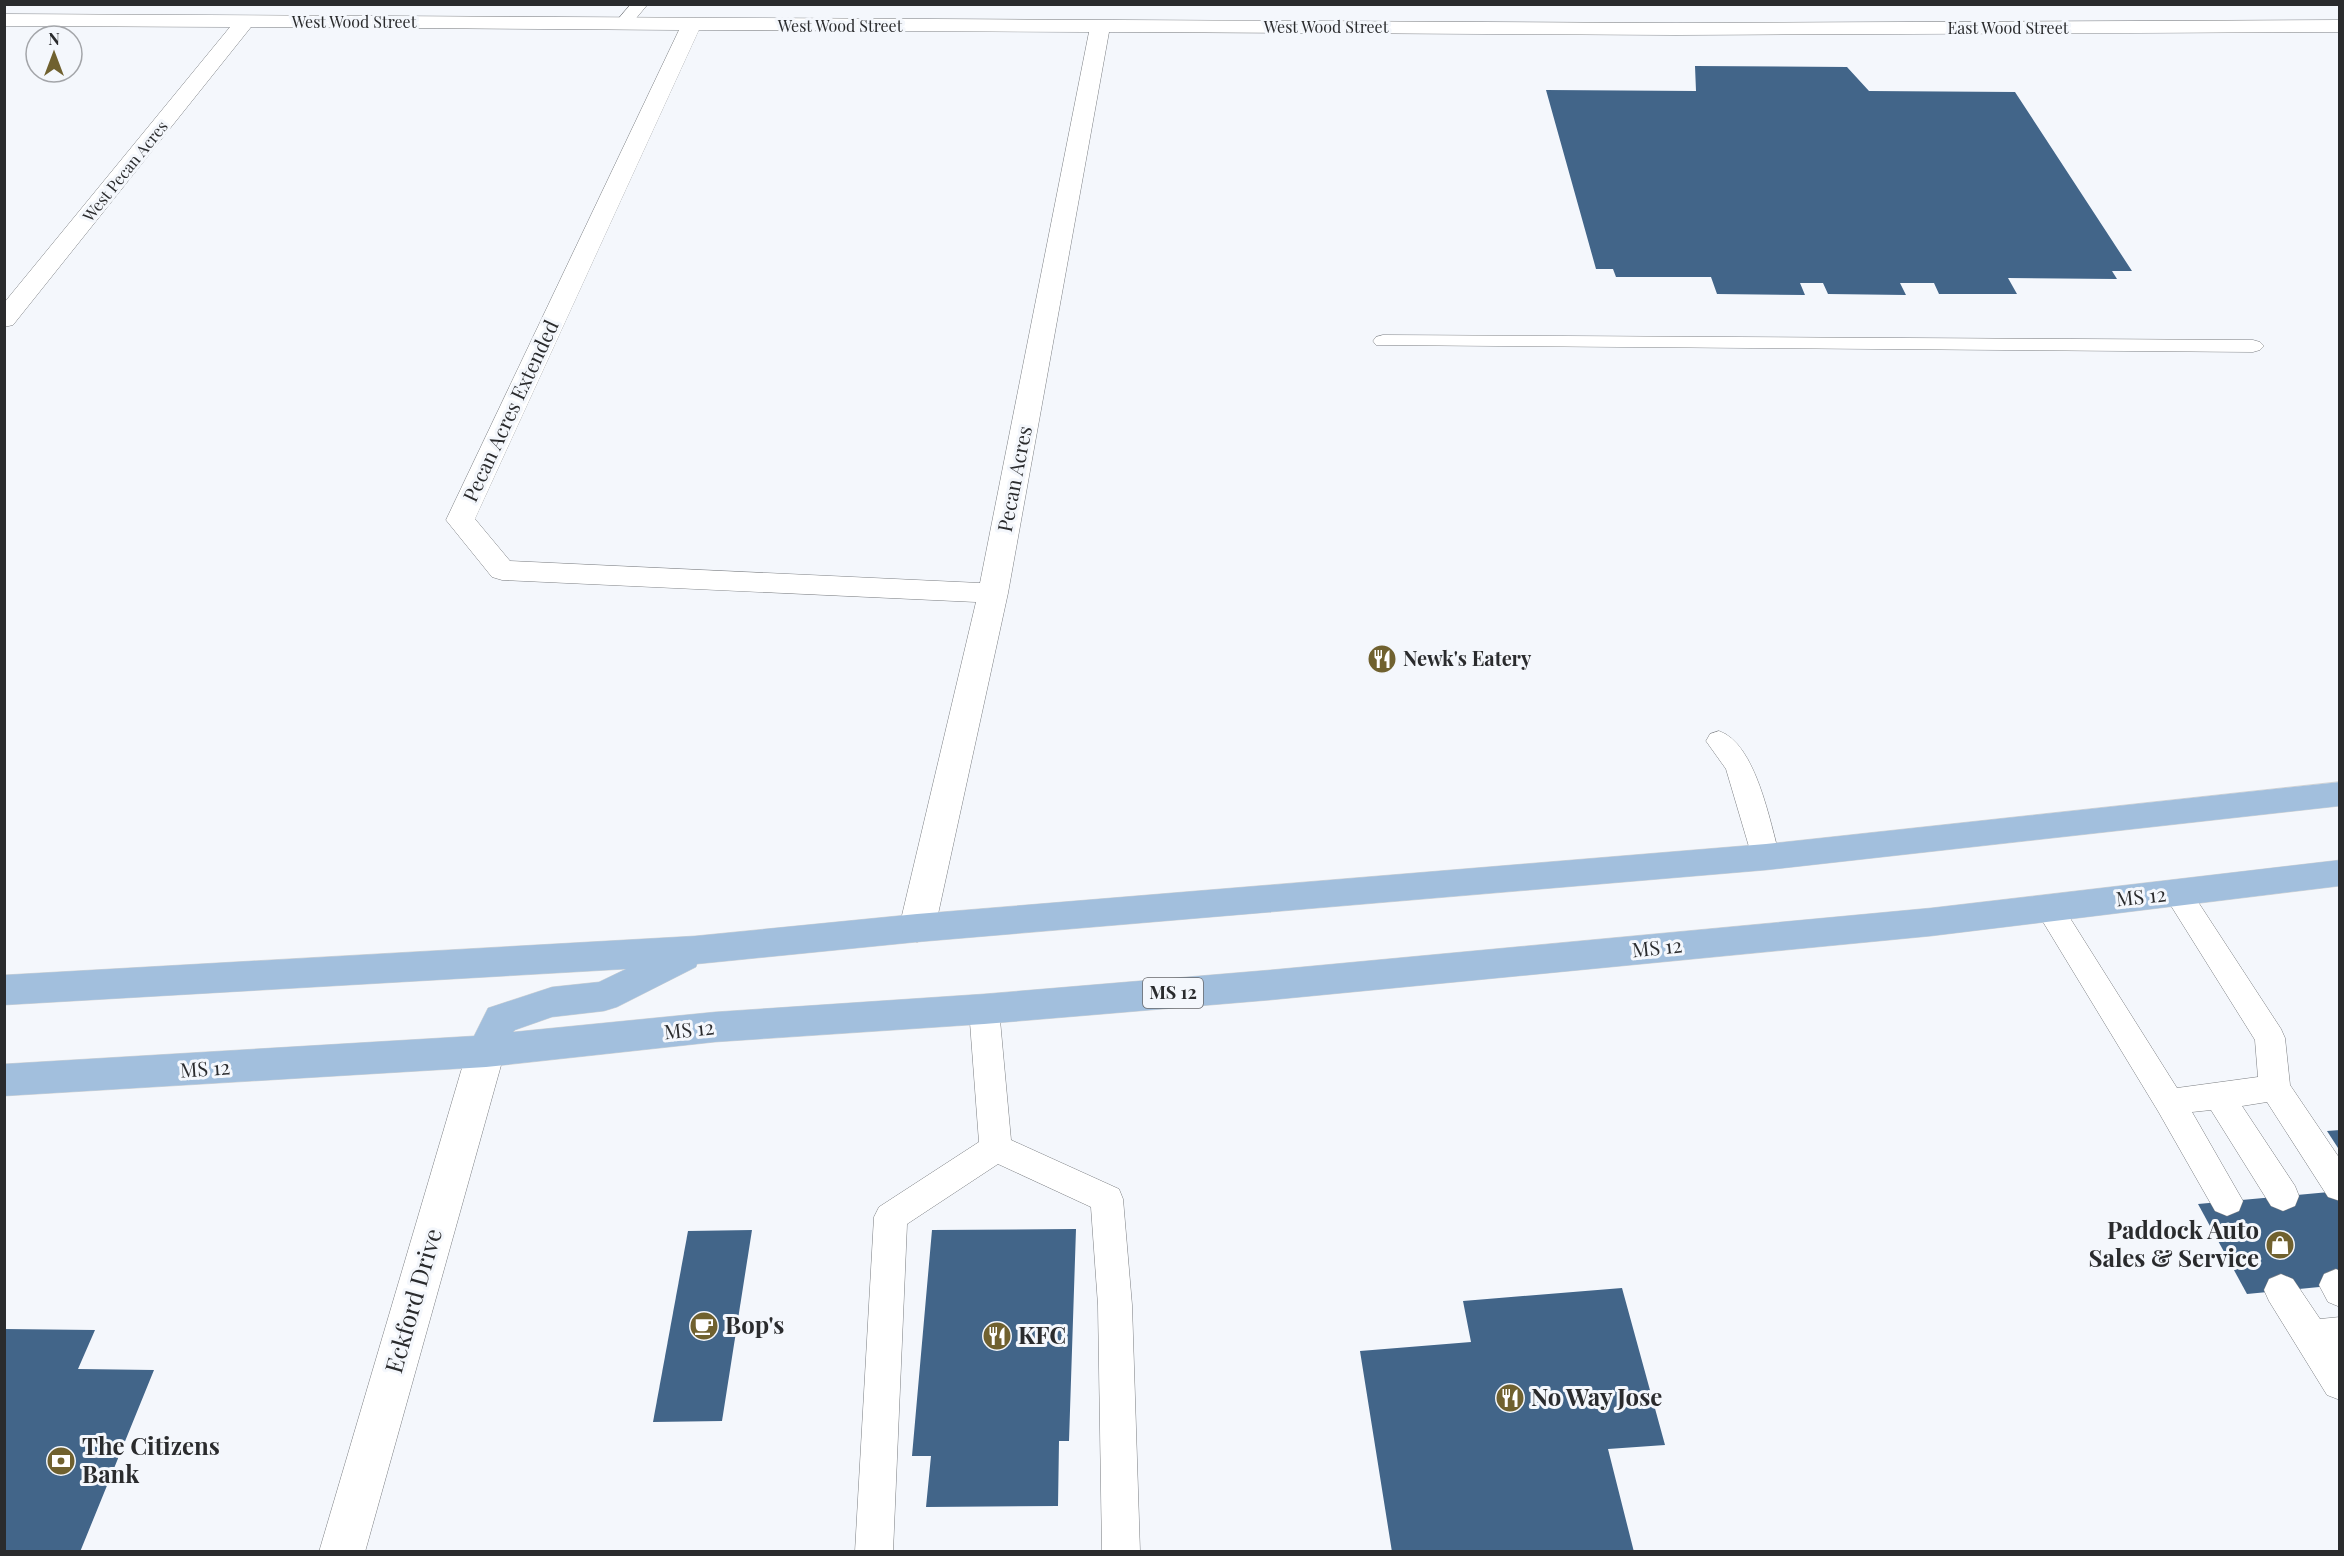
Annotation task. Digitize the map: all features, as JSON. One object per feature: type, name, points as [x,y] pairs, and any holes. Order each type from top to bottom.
[{"type":"main road","points":[[4,990],[120,986],[695,950],[917,928],[1766,857],[2340,794]]},
{"type":"main road","name":"MS 12","points":[[4,1080],[486,1050],[715,1027],[984,1009],[1931,922],[2340,873]]},
{"type":"main road","points":[[486,1050],[501,1019],[552,1002],[604,996],[695,950]]},
{"type":"street","points":[[185,21],[201,4]]},
{"type":"street","name":"West Wood Street","points":[[4,20],[1100,27],[1673,20]]},
{"type":"street","name":"East Wood Street","points":[[1673,20],[2340,26]]},
{"type":"street","name":"West Pecan Acres","points":[[4,320],[246,21]]},
{"type":"street","name":"Pecan Acres Extended","points":[[691,25],[460,519],[502,570],[993,593]]},
{"type":"street","name":"Pecan Acres","points":[[917,928],[993,593],[1100,27]]},
{"type":"street","name":"Eckford Drive","points":[[342,1551],[486,1050]]},
{"type":"lane","points":[[622,24],[640,4]]},
{"type":"lane","points":[[1383,340],[2253,346]]},
{"type":"lane","points":[[1719,741],[1739,766],[1766,857]]},
{"type":"lane","points":[[2177,893],[2270,1038],[2275,1088],[2340,1187]]},
{"type":"lane","points":[[2048,907],[2169,1102],[2227,1201]]},
{"type":"lane","points":[[984,1009],[996,1148]]},
{"type":"lane","points":[[2169,1102],[2275,1088]]},
{"type":"lane","points":[[2219,1096],[2283,1196]]},
{"type":"lane","points":[[874,1551],[891,1217],[996,1148]]},
{"type":"lane","points":[[996,1148],[1107,1198],[1115,1305],[1121,1551]]},
{"type":"lane","points":[[2281,1290],[2326,1335],[2340,1383]]},
{"type":"building","points":[[1695,66],[1847,67],[1869,91],[2015,92],[2132,271],[2112,271],[2117,279],[2008,278],[2017,294],[1939,294],[1934,283],[1900,283],[1906,295],[1828,294],[1823,283],[1800,283],[1805,295],[1717,294],[1711,277],[1616,277],[1613,269],[1596,269],[1546,90],[1696,91]]},
{"type":"building","points":[[2340,1130],[2340,1151],[2327,1131]]},
{"type":"building","name":"Paddock Auto Sales & Service","points":[[2340,1191],[2340,1285],[2247,1294],[2198,1204]]},
{"type":"building","name":"KFC","points":[[1076,1229],[1069,1441],[1059,1441],[1058,1506],[926,1507],[931,1456],[912,1456],[932,1230]]},
{"type":"building","name":"Bop's","points":[[752,1230],[722,1421],[653,1422],[688,1231]]},
{"type":"building","name":"No Way Jose","points":[[1622,1288],[1665,1445],[1608,1449],[1634,1552],[1392,1552],[1360,1351],[1471,1342],[1463,1301]]},
{"type":"building","name":"The Citizens Bank","points":[[4,1329],[95,1330],[78,1369],[154,1370],[80,1552],[4,1552]]},
{"type":"place","name":"Newk's Eatery","points":[[1382,659]]},
{"type":"place","name":"Paddock Auto Sales & Service","points":[[2280,1245]]},
{"type":"place","name":"Bop's","points":[[704,1326]]},
{"type":"place","name":"KFC","points":[[997,1336]]},
{"type":"place","name":"No Way Jose","points":[[1510,1398]]},
{"type":"place","name":"The Citizens Bank","points":[[61,1461]]}]
